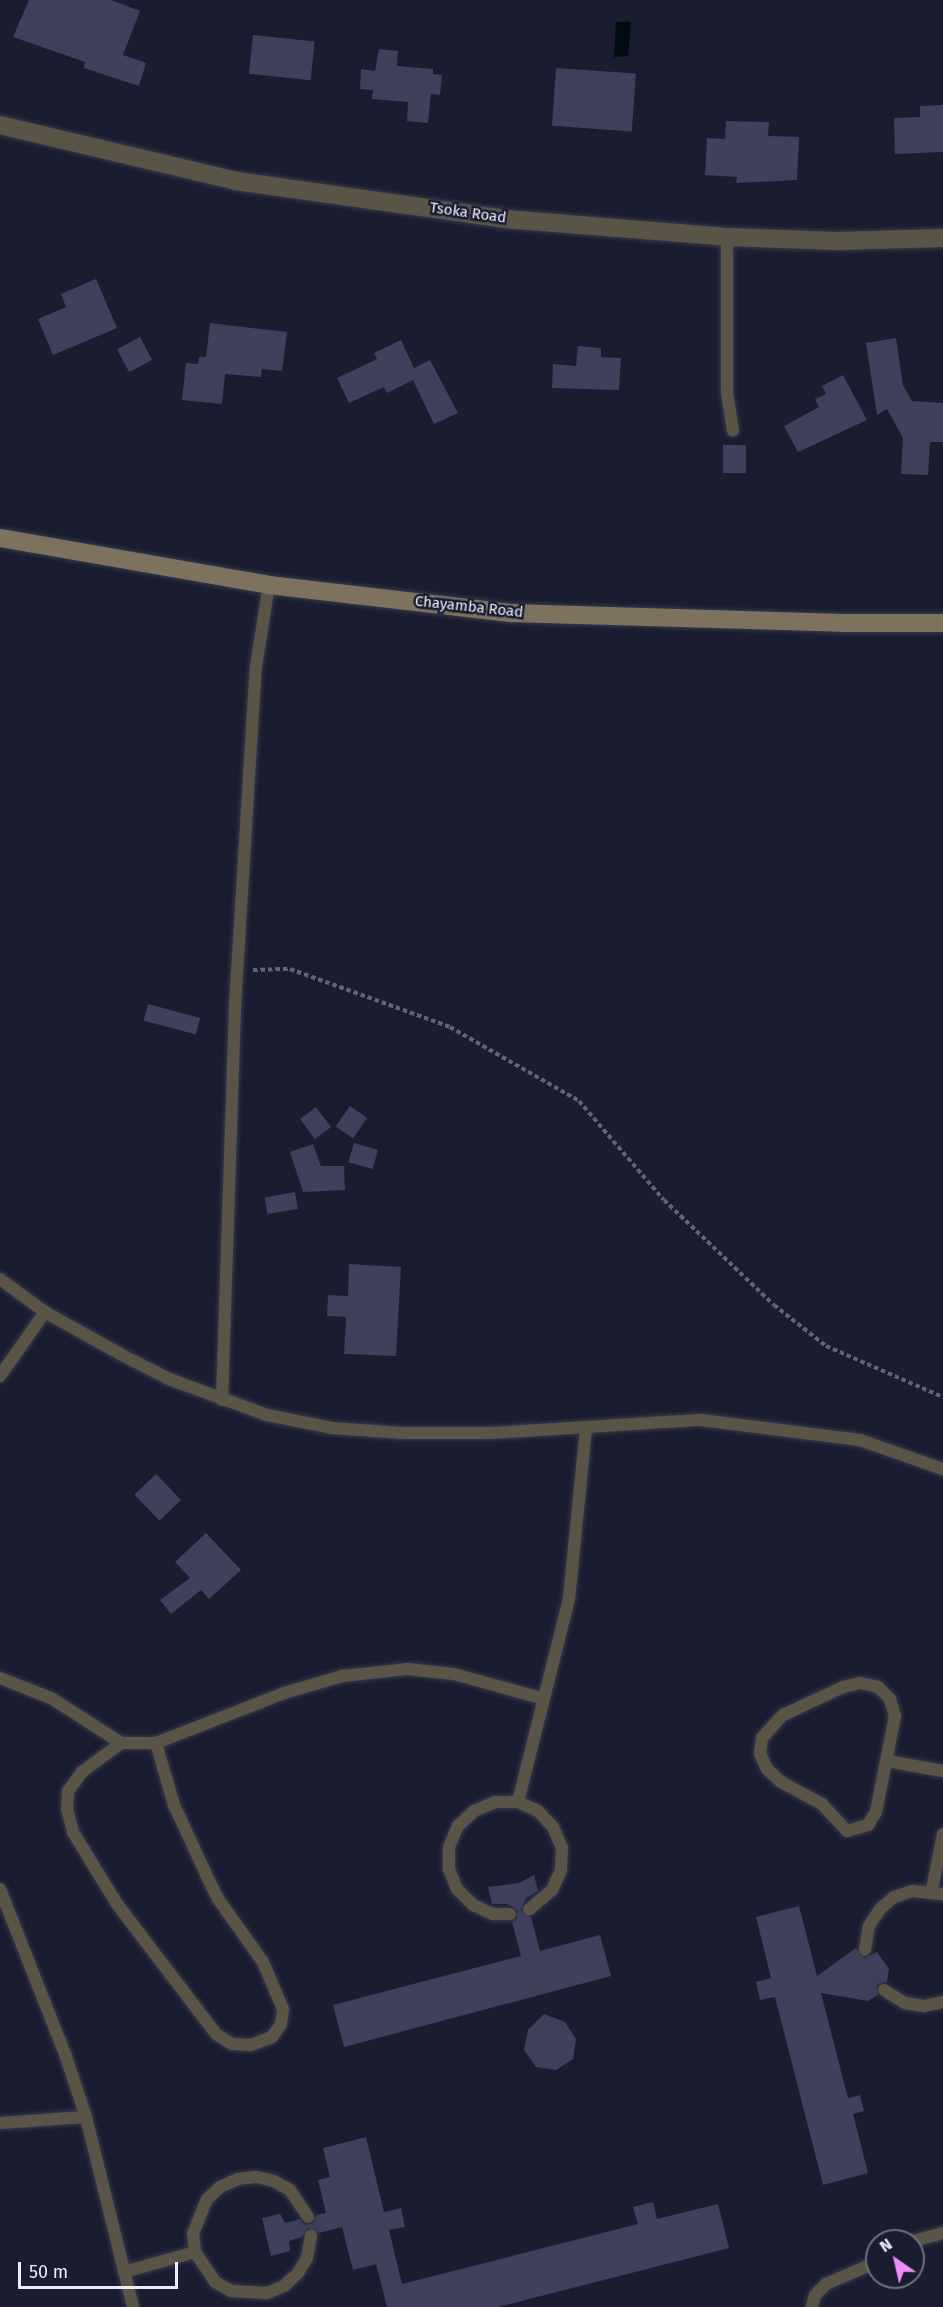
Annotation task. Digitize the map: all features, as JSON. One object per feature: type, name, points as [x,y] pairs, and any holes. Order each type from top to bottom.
[{"type":"main road","name":"Chayamba Road","points":[[0,538],[269,585],[510,612],[773,622],[943,623]]},
{"type":"street","name":"Tsoka Road","points":[[0,125],[236,181],[505,219],[727,237],[837,241],[943,238]]},
{"type":"lane","points":[[727,237],[727,393],[734,431]]},
{"type":"lane","points":[[222,1400],[237,971],[256,666],[269,585]]},
{"type":"lane","points":[[0,1279],[45,1312],[169,1379],[267,1415],[332,1428],[481,1433],[701,1420],[860,1440],[943,1468]]},
{"type":"lane","points":[[0,1376],[45,1312]]},
{"type":"lane","points":[[518,1802],[569,1599],[586,1428]]},
{"type":"lane","points":[[0,1678],[51,1698],[121,1743],[156,1743],[284,1693],[342,1676],[407,1670],[454,1674],[544,1699]]},
{"type":"lane","points":[[861,1683],[878,1687],[890,1699],[895,1716],[887,1761],[876,1812],[868,1825],[847,1831],[822,1804],[781,1782],[767,1769],[760,1753],[762,1738],[783,1715],[843,1688],[861,1683]]},
{"type":"lane","points":[[121,1743],[82,1772],[68,1791],[67,1809],[73,1832],[117,1904],[216,2034],[232,2044],[251,2045],[272,2037],[281,2024],[283,2008],[263,1962],[218,1899],[206,1874],[174,1805],[156,1743]]},
{"type":"lane","points":[[887,1761],[943,1771]]},
{"type":"lane","points":[[510,1914],[493,1914],[473,1905],[457,1889],[449,1869],[449,1847],[459,1826],[474,1811],[495,1802],[518,1802],[546,1819],[562,1848],[561,1870],[552,1890],[529,1909]]},
{"type":"lane","points":[[866,1950],[869,1926],[880,1909],[903,1894],[937,1892],[943,1834]]},
{"type":"lane","points":[[0,1889],[3,1903],[37,1978],[86,2117],[133,2307]]},
{"type":"lane","points":[[884,1990],[905,2003],[924,2006],[943,2002]]},
{"type":"lane","points":[[0,2123],[86,2117]]},
{"type":"lane","points":[[308,2217],[290,2190],[274,2181],[237,2179],[220,2187],[202,2207],[193,2233],[195,2252],[209,2275],[231,2292],[267,2293],[284,2286],[298,2273],[308,2258],[311,2235]]},
{"type":"lane","points":[[925,2238],[943,2233]]},
{"type":"lane","points":[[124,2272],[195,2252]]},
{"type":"lane","points":[[812,2307],[815,2295],[826,2284],[865,2267]]},
{"type":"path","points":[[237,971],[290,969],[440,1023],[579,1101],[664,1200],[774,1305],[826,1346],[943,1397]]},
{"type":"shaded area","points":[[616,22],[631,22],[628,56],[614,57]]},
{"type":"building","points":[[29,0],[111,0],[140,11],[123,55],[146,63],[139,86],[84,68],[85,62],[13,37]]},
{"type":"building","points":[[253,35],[315,41],[311,80],[249,74]]},
{"type":"building","points":[[379,49],[398,51],[397,66],[433,69],[433,74],[442,75],[440,95],[431,94],[428,123],[407,121],[408,102],[372,99],[373,90],[360,89],[361,69],[375,71]]},
{"type":"building","points":[[556,68],[636,74],[632,131],[552,126]]},
{"type":"building","points":[[943,105],[943,152],[895,154],[894,118],[920,117],[920,106]]},
{"type":"building","points":[[726,121],[769,122],[768,136],[799,137],[797,180],[736,183],[737,177],[705,175],[707,138],[725,139]]},
{"type":"building","points":[[96,279],[117,328],[53,355],[38,319],[66,307],[61,294]]},
{"type":"building","points":[[210,323],[287,332],[282,371],[262,369],[261,377],[225,374],[222,404],[182,400],[186,363],[198,364],[199,357],[206,357]]},
{"type":"building","points":[[140,337],[152,360],[129,372],[117,349]]},
{"type":"building","points":[[896,338],[903,385],[912,401],[943,403],[943,442],[930,442],[928,475],[901,474],[903,438],[887,409],[877,415],[866,343]]},
{"type":"building","points":[[401,340],[414,368],[430,360],[458,413],[434,424],[413,380],[387,393],[384,387],[349,403],[337,378],[377,359],[374,353]]},
{"type":"building","points":[[578,346],[601,348],[601,357],[621,358],[619,390],[552,388],[553,364],[576,366]]},
{"type":"building","points":[[843,375],[867,420],[798,452],[784,426],[819,407],[815,399],[826,394],[822,386]]},
{"type":"building","points":[[723,445],[746,445],[746,473],[723,473]]},
{"type":"building","points":[[148,1004],[200,1018],[196,1034],[144,1020]]},
{"type":"building","points":[[350,1106],[367,1118],[353,1139],[336,1126]]},
{"type":"building","points":[[316,1107],[331,1127],[315,1139],[300,1119]]},
{"type":"building","points":[[354,1143],[378,1150],[373,1169],[348,1162]]},
{"type":"building","points":[[313,1144],[321,1166],[344,1166],[345,1190],[303,1192],[290,1152]]},
{"type":"building","points":[[295,1192],[298,1209],[267,1214],[264,1197]]},
{"type":"building","points":[[349,1264],[401,1267],[396,1356],[344,1354],[346,1317],[327,1316],[328,1295],[348,1296]]},
{"type":"building","points":[[156,1474],[181,1500],[159,1521],[134,1495]]},
{"type":"building","points":[[206,1533],[241,1570],[209,1599],[201,1590],[171,1614],[160,1600],[190,1578],[175,1562]]},
{"type":"building","points":[[534,1875],[538,1891],[526,1898],[521,1910],[531,1917],[540,1951],[600,1935],[611,1976],[344,2047],[333,2005],[521,1956],[512,1922],[517,1918],[517,1910],[507,1904],[492,1904],[488,1887],[519,1883]]},
{"type":"building","points":[[799,1906],[817,1976],[856,1948],[864,1958],[877,1952],[889,1969],[887,1982],[877,1985],[878,1995],[868,2001],[821,1993],[848,2098],[860,2095],[864,2111],[853,2114],[868,2173],[823,2185],[775,1997],[760,2000],[756,1982],[771,1978],[756,1917]]},
{"type":"building","points":[[544,2014],[565,2022],[576,2039],[573,2059],[556,2070],[536,2067],[524,2050],[528,2030]]},
{"type":"building","points":[[366,2137],[384,2212],[401,2208],[405,2227],[389,2230],[402,2284],[638,2224],[633,2207],[653,2202],[657,2219],[718,2204],[729,2248],[498,2307],[387,2307],[376,2264],[353,2270],[342,2227],[319,2233],[308,2228],[302,2237],[289,2241],[290,2251],[271,2256],[262,2218],[280,2214],[285,2223],[300,2219],[305,2225],[313,2223],[316,2215],[326,2213],[318,2180],[330,2177],[323,2148]]}]
